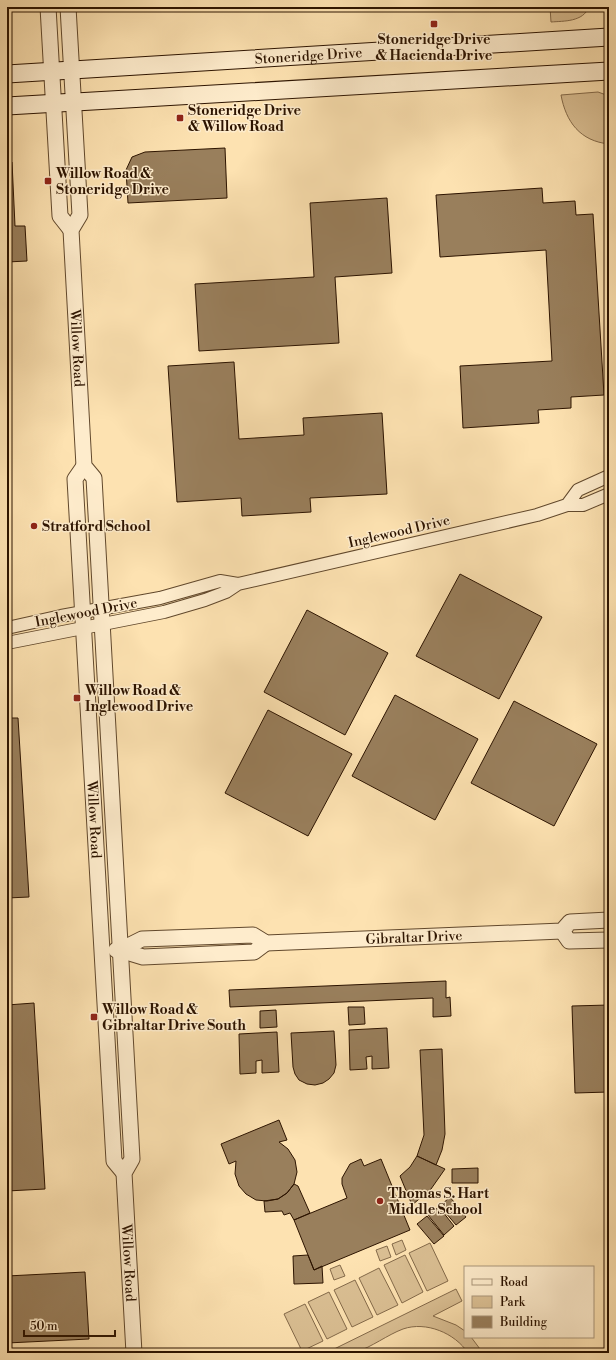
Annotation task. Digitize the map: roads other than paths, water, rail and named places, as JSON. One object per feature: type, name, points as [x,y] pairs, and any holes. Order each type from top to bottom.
[{"type":"main road","name":"Stoneridge Drive","points":[[7,74],[609,37]]},
{"type":"main road","points":[[7,106],[609,71]]},
{"type":"street","points":[[48,7],[60,216],[71,230]]},
{"type":"street","name":"Willow Road","points":[[68,7],[80,215],[71,230],[84,466],[94,478],[132,1159],[124,1173],[134,1353]]},
{"type":"street","name":"Willow Road","points":[[84,466],[75,479],[101,951],[114,1161],[124,1173]]},
{"type":"street","points":[[567,505],[578,490],[609,476]]},
{"type":"street","name":"Inglewood Drive","points":[[7,643],[164,612],[205,600],[226,592],[238,584],[537,515],[567,505],[583,505],[609,494]]},
{"type":"street","name":"Inglewood Drive","points":[[7,628],[82,612],[160,598],[220,581],[238,584]]},
{"type":"street","name":"Gibraltar Drive","points":[[101,951],[120,950],[143,957],[246,953],[254,952],[266,943],[562,931],[570,922],[609,920]]},
{"type":"street","points":[[562,931],[570,941],[609,940]]},
{"type":"place","name":"Stoneridge Drive & Hacienda Drive","points":[[434,24]]},
{"type":"place","name":"Stoneridge Drive & Willow Road","points":[[180,118]]},
{"type":"place","name":"Willow Road & Stoneridge Drive","points":[[48,181]]},
{"type":"place","name":"Stratford School","points":[[34,526]]},
{"type":"place","name":"Willow Road & Inglewood Drive","points":[[77,698]]},
{"type":"place","name":"Willow Road & Gibraltar Drive South","points":[[94,1017]]},
{"type":"place","name":"Thomas S. Hart Middle School","points":[[380,1201]]}]
